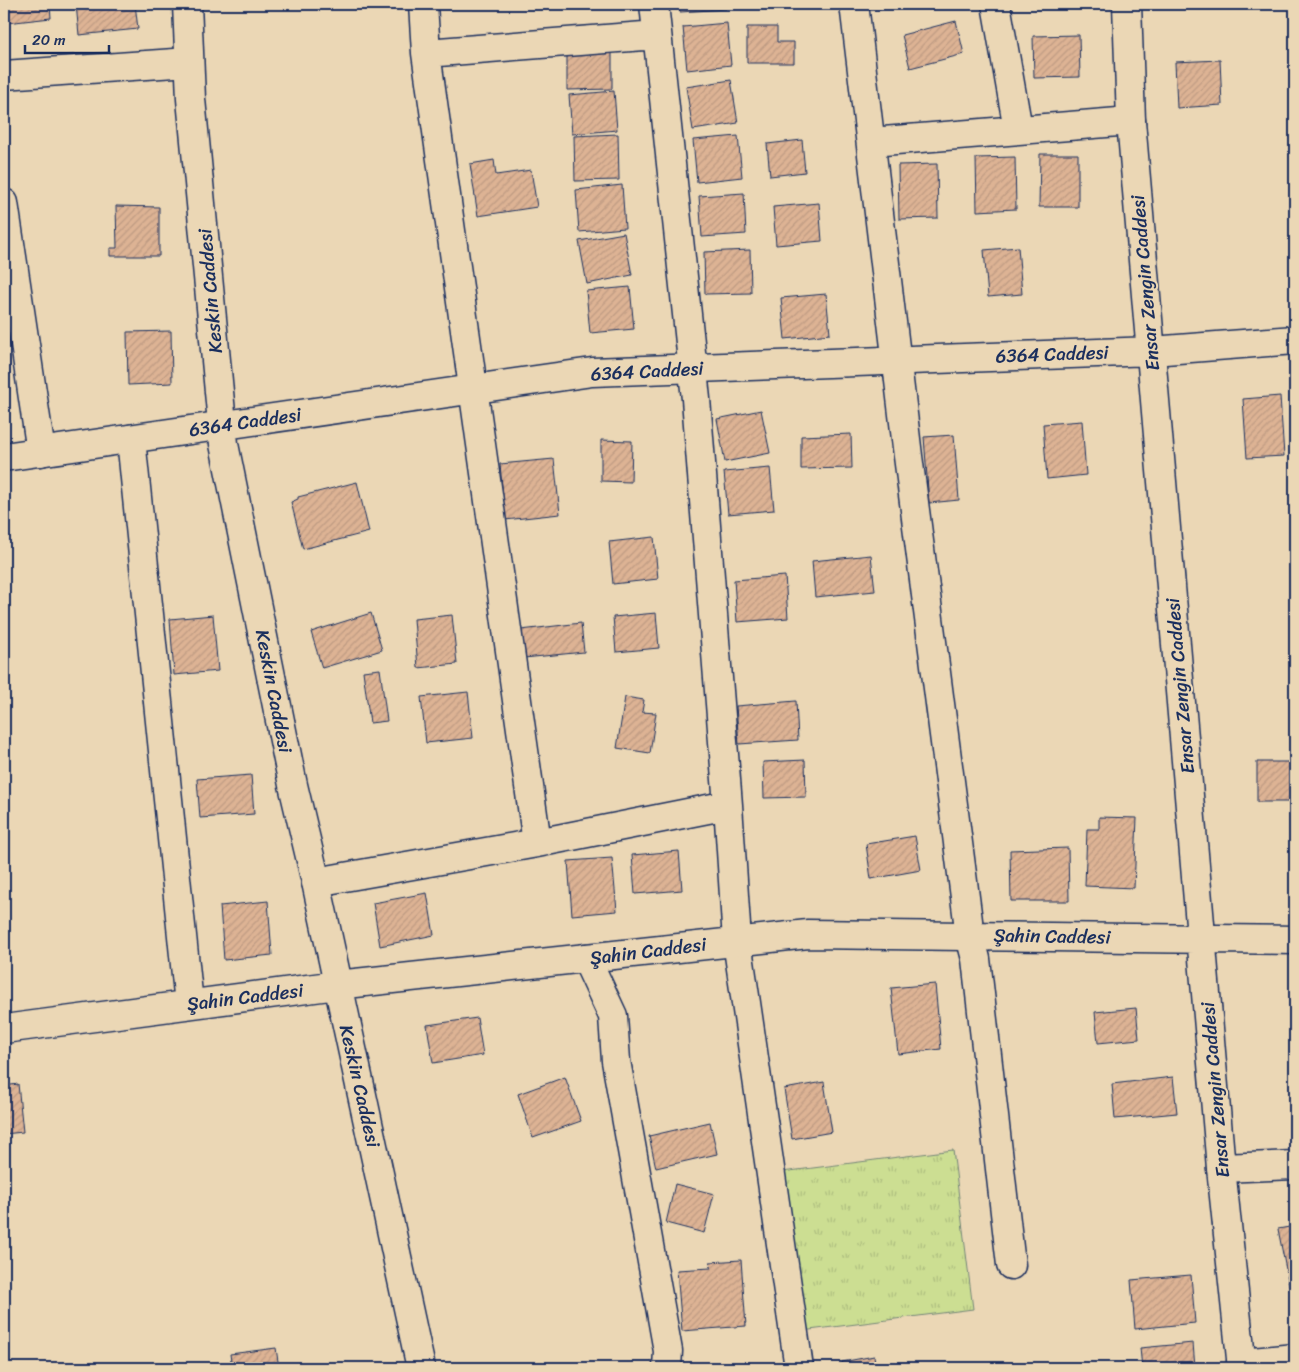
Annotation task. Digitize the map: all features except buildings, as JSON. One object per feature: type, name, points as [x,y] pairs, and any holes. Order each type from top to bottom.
[{"type":"street","name":"Keskin Caddesi","points":[[187,4],[189,62],[226,453],[290,775],[316,882],[421,1368]]},
{"type":"street","points":[[423,4],[426,53],[537,843]]},
{"type":"street","points":[[654,4],[692,368],[728,805],[736,940],[799,1368]]},
{"type":"street","points":[[854,4],[970,936],[976,959],[1011,1265]]},
{"type":"street","points":[[996,4],[1018,129]]},
{"type":"street","name":"Ensar Zengin Caddesi","points":[[1126,4],[1131,121],[1221,1168],[1242,1366]]},
{"type":"street","points":[[426,53],[657,35]]},
{"type":"street","points":[[4,74],[189,62]]},
{"type":"street","points":[[870,142],[1131,121]]},
{"type":"street","points":[[5,214],[41,452]]},
{"type":"street","name":"6364 Caddesi","points":[[4,457],[592,372],[1152,351],[1295,340]]},
{"type":"street","points":[[131,439],[189,1004]]},
{"type":"street","points":[[316,882],[537,843],[728,805]]},
{"type":"street","name":"Şahin Caddesi","points":[[4,1029],[337,985],[736,940],[808,934],[1295,940]]},
{"type":"street","points":[[586,958],[614,1016],[616,1061],[668,1351],[667,1368]]},
{"type":"street","points":[[1221,1168],[1295,1165]]},
{"type":"street","points":[[1242,1366],[1295,1358]]},
{"type":"green space","points":[[953,1150],[973,1309],[794,1332],[774,1173]]}]
